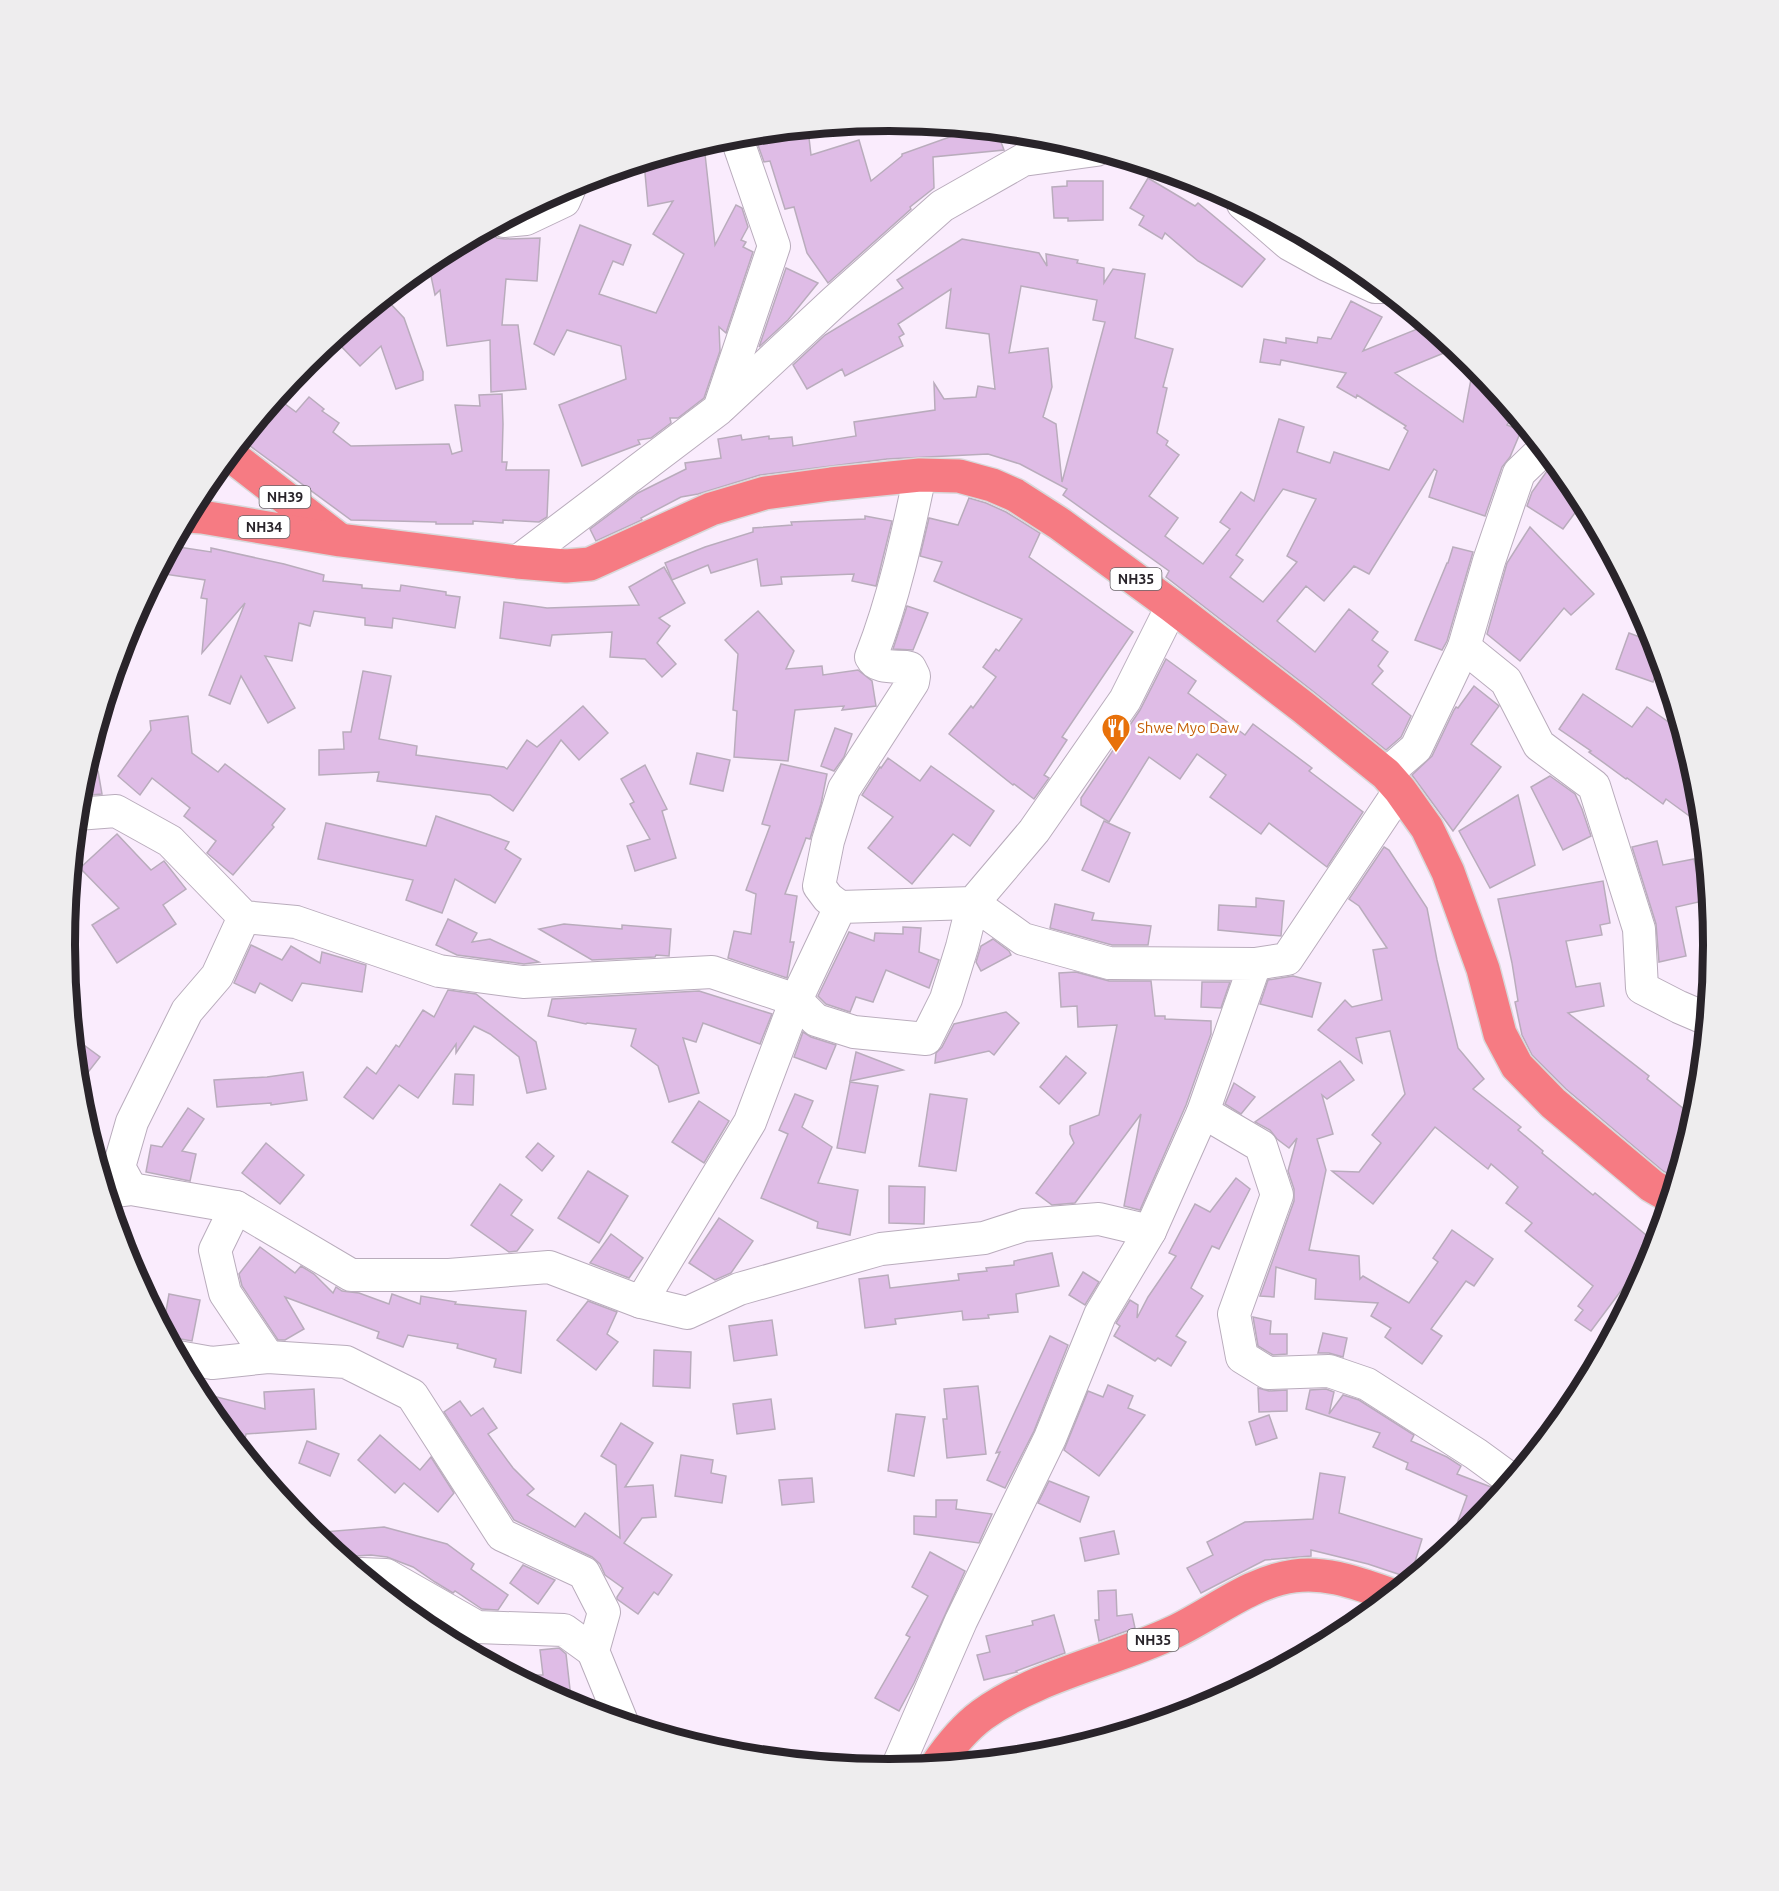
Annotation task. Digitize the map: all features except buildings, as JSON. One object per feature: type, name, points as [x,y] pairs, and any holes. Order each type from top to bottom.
[{"type":"highway","name":"NH39","points":[[236,460],[340,540]]},
{"type":"highway","name":"NH35","points":[[340,540],[566,566],[590,564],[711,509],[765,493],[920,475],[959,476],[992,485],[1015,495],[1060,524],[1172,606],[1303,707],[1393,782],[1427,828],[1448,872],[1483,969],[1500,1034],[1517,1066],[1553,1103],[1652,1186],[1665,1194]]},
{"type":"highway","name":"NH34","points":[[197,517],[340,540]]},
{"type":"highway","name":"NH35","points":[[941,1758],[954,1740],[981,1715],[1029,1687],[1174,1632],[1256,1587],[1294,1576],[1321,1576],[1350,1581],[1384,1592]]},
{"type":"street","points":[[719,409],[774,246],[739,146]]},
{"type":"street","points":[[517,562],[719,409],[942,206],[1023,160],[1074,153]]},
{"type":"street","points":[[521,219],[526,219],[565,199]]},
{"type":"street","points":[[1265,223],[1289,244],[1357,279]]},
{"type":"street","points":[[920,475],[897,579],[886,619],[871,657],[873,662],[879,665],[910,668],[914,676],[913,682],[844,789],[828,841],[819,886],[828,898],[840,907],[973,903],[1023,939],[1109,963],[1255,964],[1287,959],[1393,782],[1416,748],[1464,647],[1489,561],[1519,472],[1539,454]]},
{"type":"street","points":[[86,814],[116,812],[170,841],[244,917],[296,922],[439,971],[523,982],[712,972],[795,1000],[816,1020],[854,1032],[926,1039],[946,999],[973,903],[1034,831],[1125,700],[1172,606]]},
{"type":"street","points":[[1464,647],[1506,681],[1539,745],[1594,786],[1639,929],[1642,988],[1700,1016]]},
{"type":"street","points":[[640,1302],[750,1122],[795,1000],[840,907]]},
{"type":"street","points":[[244,917],[217,976],[188,1011],[132,1122],[119,1167],[118,1190],[237,1207],[351,1275],[448,1275],[549,1267],[640,1302],[687,1313],[739,1289],[881,1250],[984,1238],[1024,1225],[1099,1220],[1150,1231]]},
{"type":"street","points":[[901,1760],[961,1621],[1050,1438],[1100,1315],[1150,1231],[1203,1113],[1255,964]]},
{"type":"street","points":[[1203,1113],[1261,1146],[1277,1195],[1234,1314],[1242,1357],[1268,1372],[1329,1371],[1367,1384],[1507,1477]]},
{"type":"street","points":[[237,1207],[215,1250],[225,1293],[268,1357]]},
{"type":"street","points":[[188,1359],[212,1363],[268,1357],[346,1362],[412,1395],[502,1535],[584,1573],[604,1612],[593,1651]]},
{"type":"street","points":[[372,1574],[386,1575],[477,1627],[564,1630],[593,1651],[618,1713]]},
{"type":"place","name":"Shwe Myo Daw","points":[[1116,754]]}]
